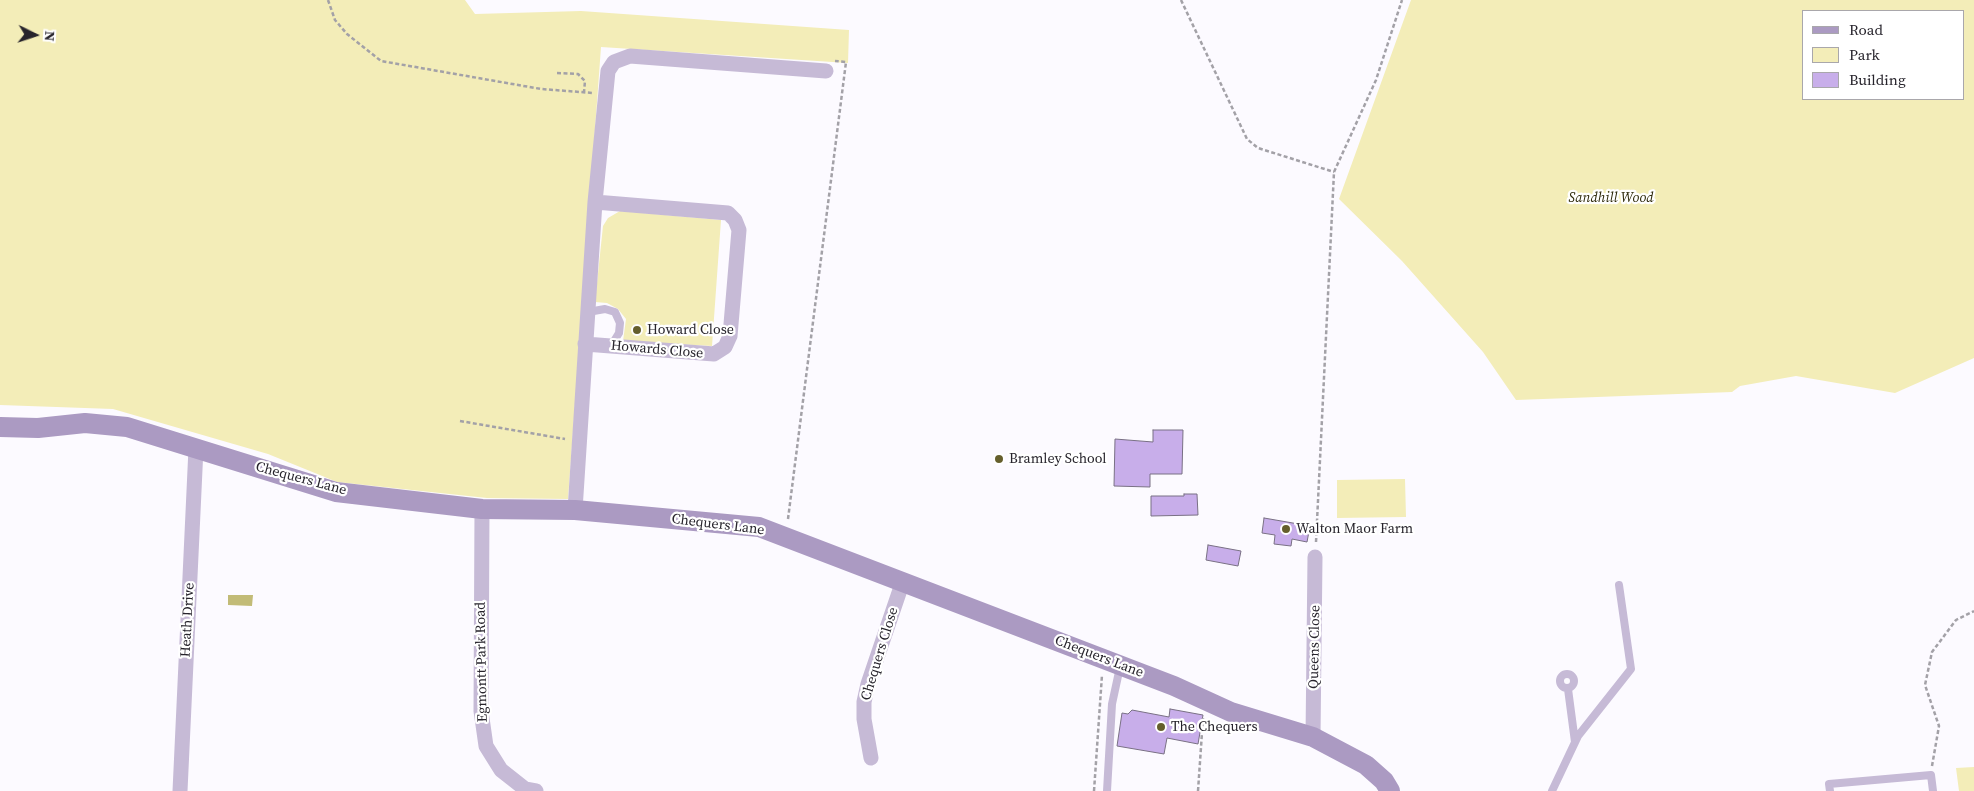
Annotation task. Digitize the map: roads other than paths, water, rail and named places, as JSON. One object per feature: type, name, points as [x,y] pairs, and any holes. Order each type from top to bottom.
[{"type":"main road","name":"Chequers Lane","points":[[0,427],[38,428],[85,423],[127,426],[336,492],[482,509],[575,510],[759,527],[1121,666],[1231,712],[1313,738],[1366,764],[1390,791]]},
{"type":"street","points":[[575,510],[595,202],[604,94],[608,71],[614,62],[630,56],[826,70]]},
{"type":"street","name":"Howards Close","points":[[585,344],[714,354],[725,347],[730,336],[739,230],[735,220],[728,212],[595,202]]},
{"type":"street","name":"Heath Drive","points":[[180,791],[196,448]]},
{"type":"street","name":"Egmontt Park Road","points":[[482,509],[481,711],[486,746],[501,770],[524,789],[536,791]]},
{"type":"street","name":"Queens Close","points":[[1313,738],[1315,557]]},
{"type":"street","name":"Chequers Close","points":[[871,758],[864,719],[864,702],[868,684],[902,581]]},
{"type":"lane","points":[[588,312],[605,309],[615,312],[620,323],[619,333],[611,346]]},
{"type":"lane","points":[[1552,791],[1575,742],[1631,669],[1619,585]]},
{"type":"lane","points":[[1107,791],[1112,704],[1121,666]]},
{"type":"lane","points":[[1568,689],[1575,742]]},
{"type":"lane","points":[[1830,791],[1828,784],[1931,775],[1933,791]]},
{"type":"place","name":"Howard Close","points":[[637,330]]},
{"type":"place","name":"Bramley School","points":[[999,459]]},
{"type":"place","name":"Walton Maor Farm","points":[[1286,529]]},
{"type":"place","name":"The Chequers","points":[[1161,727]]},
{"type":"park label","name":"Sandhill Wood","points":[[1611,198]]}]
